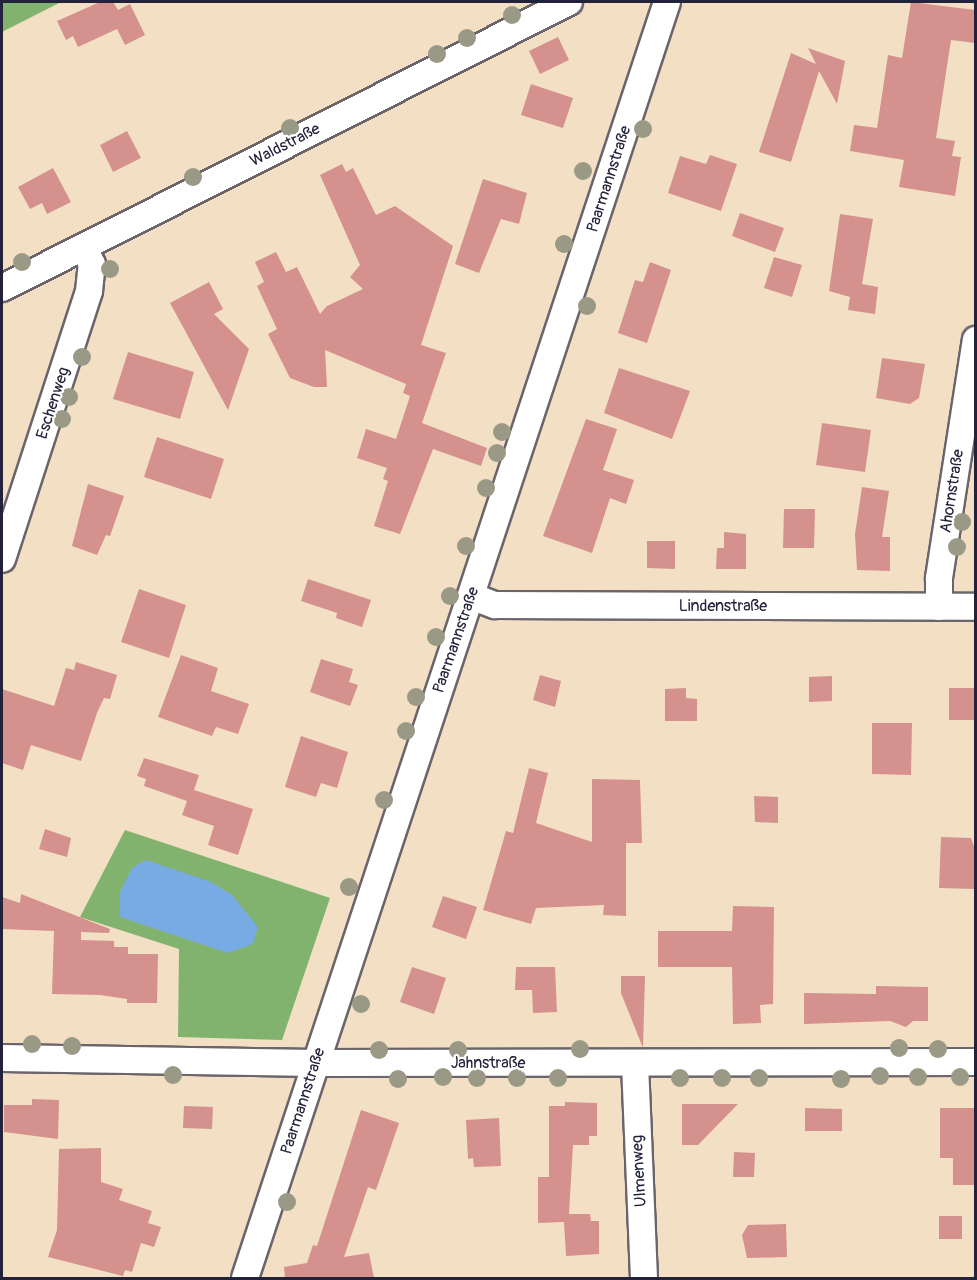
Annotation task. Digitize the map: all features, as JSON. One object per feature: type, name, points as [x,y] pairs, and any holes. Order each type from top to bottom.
[{"type":"street","name":"Waldstraße","points":[[2,288],[569,2]]},
{"type":"street","name":"Paarmannstraße","points":[[245,1278],[667,2]]},
{"type":"street","name":"Eschenweg","points":[[2,559],[89,291],[92,264],[83,247]]},
{"type":"street","name":"Ahornstraße","points":[[939,607],[939,578],[975,340]]},
{"type":"street","name":"Lindenstraße","points":[[471,596],[495,605],[975,607]]},
{"type":"street","name":"Jahnstraße","points":[[2,1058],[316,1063],[975,1062]]},
{"type":"street","name":"Ulmenweg","points":[[635,1064],[644,1278]]},
{"type":"green space","points":[[2,2],[61,2],[2,32]]},
{"type":"green space","points":[[125,830],[330,898],[282,1040],[178,1037],[179,949],[80,917]]},
{"type":"water","points":[[146,860],[211,882],[232,895],[258,927],[253,944],[228,953],[120,917],[120,892],[132,868]]},
{"type":"building","points":[[100,2],[113,2],[118,10],[130,4],[145,35],[125,45],[117,29],[78,47],[73,36],[66,40],[57,21]]},
{"type":"building","points":[[911,2],[975,10],[975,43],[951,40],[936,138],[955,141],[952,156],[961,157],[955,196],[899,187],[904,160],[850,151],[854,125],[877,128],[888,55],[902,58]]},
{"type":"building","points":[[558,37],[569,60],[540,74],[529,51]]},
{"type":"building","points":[[808,48],[845,61],[837,104],[819,71],[791,162],[759,152],[791,53],[816,64]]},
{"type":"building","points":[[531,84],[573,98],[563,128],[521,115]]},
{"type":"building","points":[[127,131],[141,158],[113,172],[100,145]]},
{"type":"building","points":[[710,155],[737,164],[721,211],[668,193],[680,156],[706,164]]},
{"type":"building","points":[[342,164],[346,172],[353,168],[376,215],[395,206],[453,246],[421,345],[446,353],[422,423],[487,448],[481,466],[433,449],[400,534],[374,526],[388,481],[383,479],[387,468],[357,458],[366,429],[396,439],[410,396],[403,393],[406,384],[325,350],[327,387],[314,387],[290,378],[268,334],[277,329],[257,286],[264,282],[255,262],[276,252],[286,272],[297,267],[320,314],[327,306],[363,289],[350,277],[360,265],[320,175]]},
{"type":"building","points":[[53,168],[71,202],[47,214],[42,203],[30,209],[18,187]]},
{"type":"building","points":[[483,179],[527,193],[519,224],[501,219],[479,273],[455,264]]},
{"type":"building","points":[[740,213],[784,228],[775,252],[732,236]]},
{"type":"building","points":[[840,214],[873,219],[862,284],[878,287],[875,314],[848,310],[850,297],[829,291]]},
{"type":"building","points":[[774,257],[802,265],[792,297],[764,288]]},
{"type":"building","points":[[650,262],[671,270],[647,343],[618,333],[635,280],[643,282]]},
{"type":"building","points":[[209,282],[223,309],[214,314],[249,349],[228,410],[170,303]]},
{"type":"building","points":[[128,352],[194,372],[180,419],[113,399]]},
{"type":"building","points":[[882,358],[925,364],[919,398],[910,404],[876,398]]},
{"type":"building","points":[[619,368],[690,391],[672,439],[604,413]]},
{"type":"building","points":[[586,419],[617,429],[603,470],[634,480],[626,504],[610,498],[592,553],[543,536]]},
{"type":"building","points":[[822,423],[871,430],[865,472],[816,465]]},
{"type":"building","points":[[157,437],[224,459],[211,499],[144,477]]},
{"type":"building","points":[[88,484],[124,496],[110,536],[106,535],[97,555],[72,546]]},
{"type":"building","points":[[862,487],[889,491],[882,537],[890,537],[890,571],[857,570],[855,534]]},
{"type":"building","points":[[784,509],[815,509],[814,548],[783,548]]},
{"type":"building","points":[[724,532],[746,534],[746,569],[716,569],[717,548],[724,548]]},
{"type":"building","points":[[647,541],[675,541],[675,569],[647,568]]},
{"type":"building","points":[[308,579],[371,600],[362,627],[336,618],[337,613],[301,601]]},
{"type":"building","points":[[139,589],[186,605],[169,658],[121,642]]},
{"type":"building","points":[[181,655],[218,668],[211,691],[249,704],[238,734],[216,727],[212,736],[158,717]]},
{"type":"building","points":[[321,659],[353,669],[349,682],[358,685],[350,706],[310,692]]},
{"type":"building","points":[[76,662],[117,675],[110,699],[104,698],[97,713],[81,761],[31,745],[23,770],[2,763],[2,689],[54,706],[66,668],[74,670]]},
{"type":"building","points":[[540,675],[561,681],[555,707],[533,700]]},
{"type":"building","points":[[832,676],[832,701],[809,702],[809,677]]},
{"type":"building","points":[[686,688],[686,698],[697,699],[697,721],[665,721],[665,689]]},
{"type":"building","points":[[949,688],[975,688],[975,720],[949,720]]},
{"type":"building","points":[[872,723],[912,723],[911,775],[872,774]]},
{"type":"building","points":[[301,736],[348,752],[337,788],[321,783],[316,797],[285,787]]},
{"type":"building","points":[[144,758],[199,775],[194,790],[253,809],[238,855],[208,845],[214,826],[182,815],[187,801],[144,786],[146,779],[137,776]]},
{"type":"building","points":[[529,768],[548,773],[536,823],[592,842],[592,779],[640,780],[642,843],[626,843],[626,916],[603,915],[604,905],[536,908],[531,924],[483,910],[506,831],[513,833]]},
{"type":"building","points":[[754,796],[778,797],[778,823],[755,822]]},
{"type":"building","points":[[45,829],[71,838],[67,857],[39,849]]},
{"type":"building","points":[[941,837],[971,838],[975,849],[975,889],[939,888]]},
{"type":"building","points":[[21,894],[110,929],[109,933],[81,932],[81,940],[114,941],[114,947],[128,947],[128,954],[158,954],[157,1003],[127,1003],[127,999],[100,995],[52,994],[54,931],[2,929],[2,897],[20,903]]},
{"type":"building","points":[[443,896],[477,907],[466,939],[432,927]]},
{"type":"building","points":[[733,906],[774,907],[773,1004],[760,1005],[761,1023],[733,1024],[732,967],[658,967],[658,931],[732,931]]},
{"type":"building","points":[[412,967],[446,978],[434,1014],[400,1002]]},
{"type":"building","points":[[516,967],[555,967],[557,1012],[533,1013],[532,990],[515,990]]},
{"type":"building","points":[[621,976],[645,976],[643,1048],[621,993]]},
{"type":"building","points":[[876,986],[928,987],[928,1021],[913,1021],[906,1027],[890,1021],[804,1024],[804,993],[876,994]]},
{"type":"building","points":[[32,1099],[59,1100],[58,1139],[4,1132],[4,1105],[32,1105]]},
{"type":"building","points":[[565,1102],[597,1103],[597,1136],[589,1136],[589,1145],[573,1145],[569,1214],[590,1214],[591,1221],[599,1221],[599,1254],[566,1256],[564,1222],[538,1223],[538,1177],[549,1177],[549,1106],[565,1106]]},
{"type":"building","points":[[682,1104],[738,1104],[698,1145],[682,1145]]},
{"type":"building","points":[[184,1106],[213,1107],[212,1129],[183,1128]]},
{"type":"building","points":[[805,1108],[842,1109],[842,1131],[805,1131]]},
{"type":"building","points":[[940,1108],[975,1108],[975,1185],[953,1185],[953,1158],[940,1158]]},
{"type":"building","points":[[361,1110],[399,1123],[376,1190],[368,1187],[344,1257],[369,1253],[374,1278],[285,1278],[284,1267],[307,1263],[313,1245],[317,1246]]},
{"type":"building","points":[[499,1118],[501,1166],[474,1167],[473,1158],[468,1159],[466,1120]]},
{"type":"building","points":[[101,1148],[101,1182],[123,1189],[119,1200],[152,1211],[148,1223],[161,1227],[154,1247],[141,1243],[132,1272],[125,1270],[123,1276],[48,1257],[57,1230],[59,1149]]},
{"type":"building","points":[[734,1152],[755,1153],[754,1177],[733,1177]]},
{"type":"building","points":[[939,1216],[962,1216],[962,1239],[939,1239]]},
{"type":"building","points":[[786,1224],[787,1257],[747,1258],[742,1235],[748,1225]]}]
